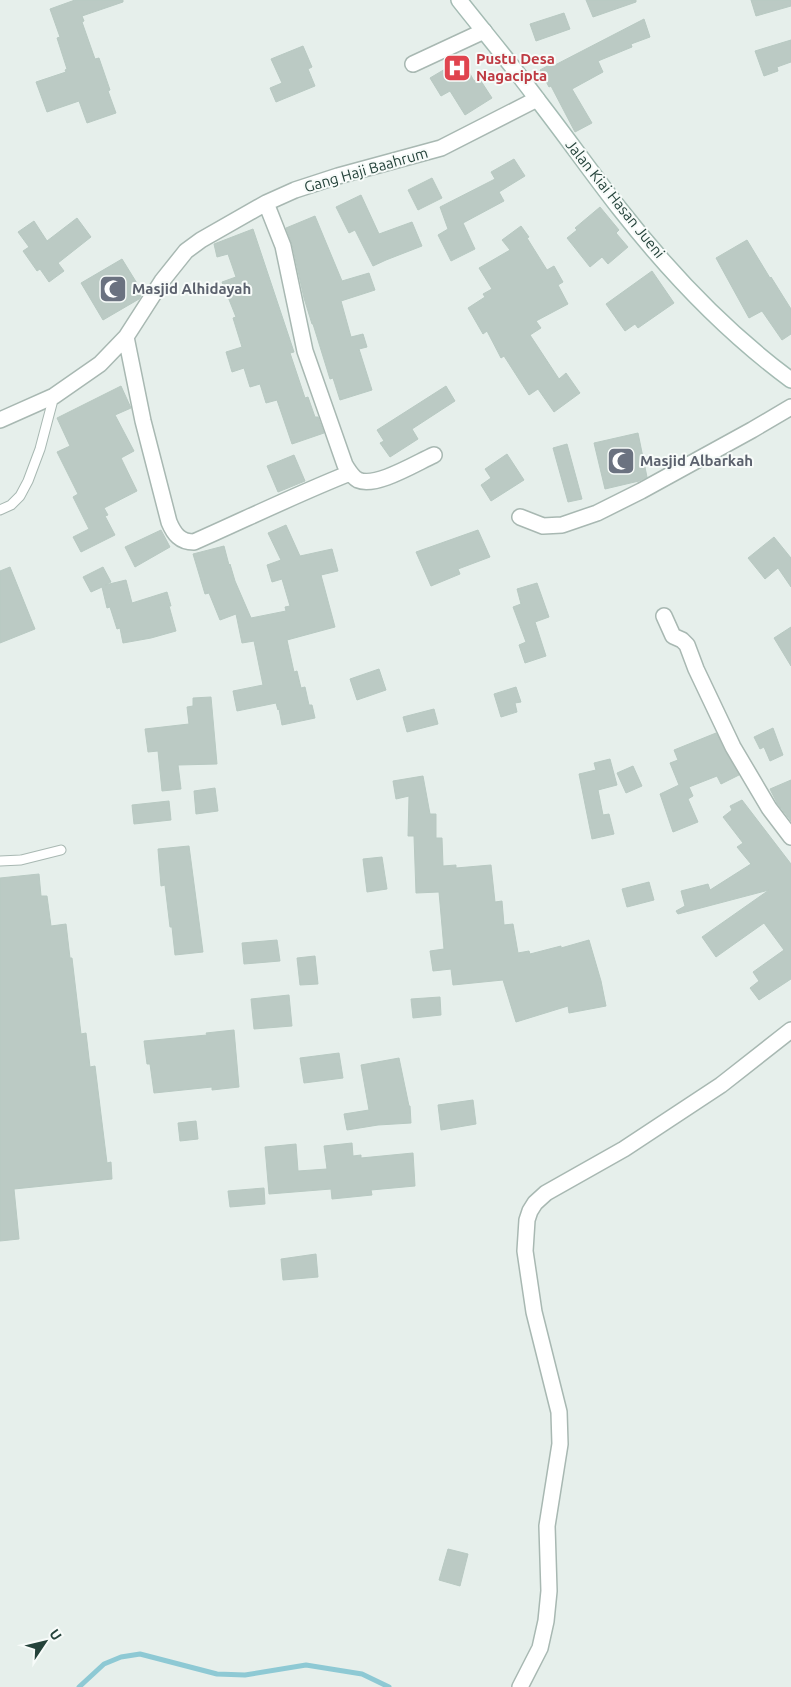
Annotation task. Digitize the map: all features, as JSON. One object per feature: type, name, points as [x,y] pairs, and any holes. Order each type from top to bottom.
[{"type":"street","name":"Jalan Kiai Hasan Jueni","points":[[459,0],[537,98],[620,209],[655,251],[726,325],[791,380]]},
{"type":"street","points":[[413,64],[484,31]]},
{"type":"street","name":"Gang Haji Baahrum","points":[[0,420],[54,396],[100,364],[126,337],[162,282],[186,251],[200,240],[295,190],[440,148],[537,98]]},
{"type":"street","points":[[266,204],[283,246],[305,351],[345,465],[350,473],[364,482],[378,481],[434,455]]},
{"type":"street","points":[[126,337],[143,421],[169,522],[176,535],[182,540],[194,542],[298,494],[350,473]]},
{"type":"street","points":[[520,517],[543,526],[562,525],[597,513],[657,482],[791,407]]},
{"type":"street","points":[[664,616],[673,636],[682,640],[687,646],[737,754],[769,808],[791,837]]},
{"type":"street","points":[[520,1687],[540,1648],[546,1621],[549,1592],[547,1526],[560,1444],[559,1412],[534,1312],[525,1251],[527,1220],[530,1212],[535,1203],[546,1193],[624,1149],[721,1084],[791,1030]]},
{"type":"lane","points":[[0,510],[10,505],[20,496],[28,481],[40,449],[54,396]]},
{"type":"lane","points":[[0,861],[20,860],[61,850]]},
{"type":"building","points":[[75,0],[123,0],[123,2],[82,16],[84,21],[82,22],[95,59],[99,58],[116,113],[87,123],[79,101],[47,112],[36,82],[66,72],[65,70],[67,69],[57,38],[60,37],[50,9]]},
{"type":"building","points":[[586,0],[636,0],[636,2],[593,17]]},
{"type":"building","points":[[751,0],[791,0],[791,6],[756,16]]},
{"type":"building","points":[[564,13],[570,29],[536,41],[530,24]]},
{"type":"building","points":[[644,19],[650,37],[631,44],[632,47],[598,61],[603,72],[572,89],[592,123],[575,132],[551,86],[549,87],[540,70],[553,63],[555,65]]},
{"type":"building","points":[[791,40],[791,62],[777,67],[778,71],[764,76],[755,51]]},
{"type":"building","points":[[303,46],[312,67],[308,69],[315,86],[276,102],[270,88],[282,83],[271,59]]},
{"type":"building","points":[[462,59],[474,81],[479,78],[492,98],[465,115],[450,91],[441,96],[430,78]]},
{"type":"building","points":[[514,159],[525,176],[499,192],[504,201],[463,223],[475,249],[451,261],[438,235],[448,229],[440,207],[495,179],[491,172]]},
{"type":"building","points":[[432,178],[442,198],[418,210],[408,190]]},
{"type":"building","points":[[361,195],[379,234],[412,222],[422,246],[373,266],[355,230],[349,233],[336,207]]},
{"type":"building","points":[[600,207],[619,230],[616,233],[628,247],[608,264],[602,257],[590,267],[567,238],[577,230],[575,228]]},
{"type":"building","points":[[315,216],[342,281],[369,273],[375,290],[341,301],[351,337],[363,334],[367,347],[359,349],[372,390],[340,400],[333,378],[330,379],[312,324],[292,244],[286,228]]},
{"type":"building","points":[[77,218],[91,237],[58,263],[64,271],[49,282],[40,269],[37,271],[23,251],[29,247],[18,232],[34,221],[47,241]]},
{"type":"building","points":[[521,226],[547,270],[554,266],[563,282],[558,285],[568,304],[536,321],[541,328],[530,335],[559,379],[566,373],[580,393],[554,412],[538,389],[529,395],[504,356],[501,358],[487,331],[483,334],[468,308],[485,297],[483,294],[492,289],[479,268],[510,250],[502,240]]},
{"type":"building","points":[[253,229],[294,352],[290,353],[305,398],[308,397],[315,417],[318,417],[324,433],[292,444],[277,400],[266,403],[260,384],[250,387],[244,368],[232,372],[226,352],[242,347],[233,318],[236,317],[222,282],[236,277],[228,254],[217,257],[214,244]]},
{"type":"building","points":[[747,240],[791,309],[791,334],[782,340],[762,311],[749,318],[716,258]]},
{"type":"building","name":"Masjid Alhidayah","points":[[122,259],[143,293],[139,299],[103,320],[81,283]]},
{"type":"building","points":[[652,271],[674,303],[638,328],[635,324],[625,331],[606,304]]},
{"type":"building","points":[[121,386],[131,408],[115,415],[134,451],[121,458],[137,491],[104,508],[108,515],[105,516],[115,535],[81,552],[73,537],[89,529],[73,497],[78,494],[57,452],[70,446],[57,418]]},
{"type":"building","points":[[446,386],[455,401],[412,429],[418,439],[390,457],[380,443],[384,441],[377,430]]},
{"type":"building","name":"Masjid Albarkah","points":[[638,433],[647,477],[639,481],[605,489],[594,443]]},
{"type":"building","points":[[567,444],[582,499],[568,502],[553,448]]},
{"type":"building","points":[[507,454],[524,480],[491,501],[481,485],[491,478],[485,469]]},
{"type":"building","points":[[294,455],[305,481],[278,492],[267,466]]},
{"type":"building","points":[[286,525],[300,556],[332,549],[338,571],[321,575],[335,627],[287,640],[294,672],[297,671],[301,688],[305,687],[309,705],[312,705],[315,718],[282,725],[276,703],[237,711],[233,691],[263,685],[254,641],[242,643],[236,614],[220,620],[209,593],[205,594],[193,554],[224,546],[235,581],[251,618],[286,611],[285,607],[290,606],[282,579],[272,582],[267,565],[281,560],[268,533]]},
{"type":"building","points":[[161,530],[170,547],[135,567],[125,547]]},
{"type":"building","points":[[478,530],[490,557],[458,569],[460,574],[431,586],[416,552]]},
{"type":"building","points":[[774,537],[791,558],[791,587],[778,568],[765,579],[748,558]]},
{"type":"building","points":[[10,567],[35,629],[0,643],[0,571]]},
{"type":"building","points":[[103,567],[111,582],[105,585],[126,580],[132,603],[167,592],[176,631],[123,643],[120,628],[117,629],[110,607],[107,608],[102,587],[91,592],[83,577]]},
{"type":"building","points":[[537,583],[549,617],[535,622],[546,656],[525,663],[519,645],[526,642],[513,607],[521,604],[517,589]]},
{"type":"building","points":[[791,627],[791,666],[774,638]]},
{"type":"building","points":[[379,669],[386,690],[357,700],[350,679]]},
{"type":"building","points":[[516,687],[521,702],[515,703],[517,712],[501,717],[494,694]]},
{"type":"building","points":[[211,697],[217,764],[178,765],[181,789],[162,791],[158,751],[148,752],[145,729],[189,724],[187,707],[193,706],[193,698]]},
{"type":"building","points":[[434,709],[438,724],[407,732],[403,717]]},
{"type":"building","points":[[773,728],[783,755],[770,761],[764,747],[760,749],[754,737]]},
{"type":"building","points":[[716,733],[739,775],[721,784],[717,776],[689,787],[693,796],[688,799],[698,822],[673,832],[660,794],[679,785],[670,763],[678,760],[674,750]]},
{"type":"building","points":[[610,759],[617,785],[598,790],[603,815],[609,814],[614,834],[592,839],[579,774],[596,770],[594,763]]},
{"type":"building","points":[[633,766],[642,786],[626,793],[617,773]]},
{"type":"building","points":[[423,776],[430,814],[436,814],[436,838],[442,838],[443,866],[456,865],[456,868],[491,865],[495,902],[502,901],[504,925],[513,924],[518,953],[529,951],[530,954],[589,940],[606,1006],[569,1013],[568,1006],[516,1022],[503,980],[453,985],[451,969],[433,971],[430,951],[444,949],[439,892],[416,893],[414,836],[408,836],[409,796],[396,799],[393,781]]},
{"type":"building","points":[[791,780],[791,821],[777,803],[770,789]]},
{"type":"building","points":[[215,788],[218,811],[196,814],[194,791]]},
{"type":"building","points":[[742,800],[791,864],[791,979],[759,1000],[750,988],[759,981],[753,972],[784,950],[764,923],[716,957],[702,937],[769,890],[678,914],[676,911],[685,906],[681,891],[708,884],[710,890],[751,864],[737,847],[743,843],[723,817],[732,810],[730,806]]},
{"type":"building","points":[[169,801],[171,820],[134,824],[132,805]]},
{"type":"building","points":[[189,846],[203,952],[175,955],[165,885],[161,886],[158,849]]},
{"type":"building","points":[[382,857],[387,889],[367,892],[363,859]]},
{"type":"building","points":[[39,874],[41,896],[47,896],[51,926],[66,924],[81,1034],[86,1033],[90,1067],[95,1066],[107,1163],[111,1162],[112,1179],[14,1189],[19,1239],[0,1241],[0,878]]},
{"type":"building","points":[[649,882],[654,900],[627,907],[622,889]]},
{"type":"building","points":[[277,940],[280,961],[244,964],[242,943]]},
{"type":"building","points":[[315,956],[318,984],[300,985],[297,958]]},
{"type":"building","points":[[289,995],[292,1026],[254,1029],[251,999]]},
{"type":"building","points":[[440,997],[441,1015],[413,1018],[411,999]]},
{"type":"building","points":[[234,1030],[239,1087],[212,1090],[212,1087],[154,1093],[150,1064],[147,1064],[144,1041],[207,1035],[206,1033]]},
{"type":"building","points":[[339,1053],[343,1078],[304,1083],[300,1058]]},
{"type":"building","points":[[399,1058],[410,1106],[411,1123],[378,1125],[347,1130],[344,1114],[369,1110],[361,1065]]},
{"type":"building","points":[[473,1100],[476,1124],[441,1130],[438,1105]]},
{"type":"building","points":[[196,1121],[198,1139],[180,1141],[178,1123]]},
{"type":"building","points":[[352,1143],[353,1156],[361,1155],[361,1158],[413,1153],[415,1186],[371,1190],[372,1195],[332,1199],[331,1189],[269,1194],[265,1147],[296,1144],[298,1171],[327,1169],[324,1146]]},
{"type":"building","points":[[264,1188],[265,1204],[230,1207],[228,1191]]},
{"type":"building","points":[[316,1254],[318,1277],[283,1280],[281,1259]]},
{"type":"building","points":[[448,1549],[468,1554],[460,1586],[439,1580]]},
{"type":"waterway","points":[[79,1687],[104,1664],[121,1657],[140,1654],[217,1674],[245,1675],[306,1665],[362,1674],[389,1687]]},
{"type":"place","name":"Pustu Desa Nagacipta","points":[[457,68]]},
{"type":"place","name":"Masjid Alhidayah","points":[[113,289]]},
{"type":"place","name":"Masjid Albarkah","points":[[621,461]]}]
